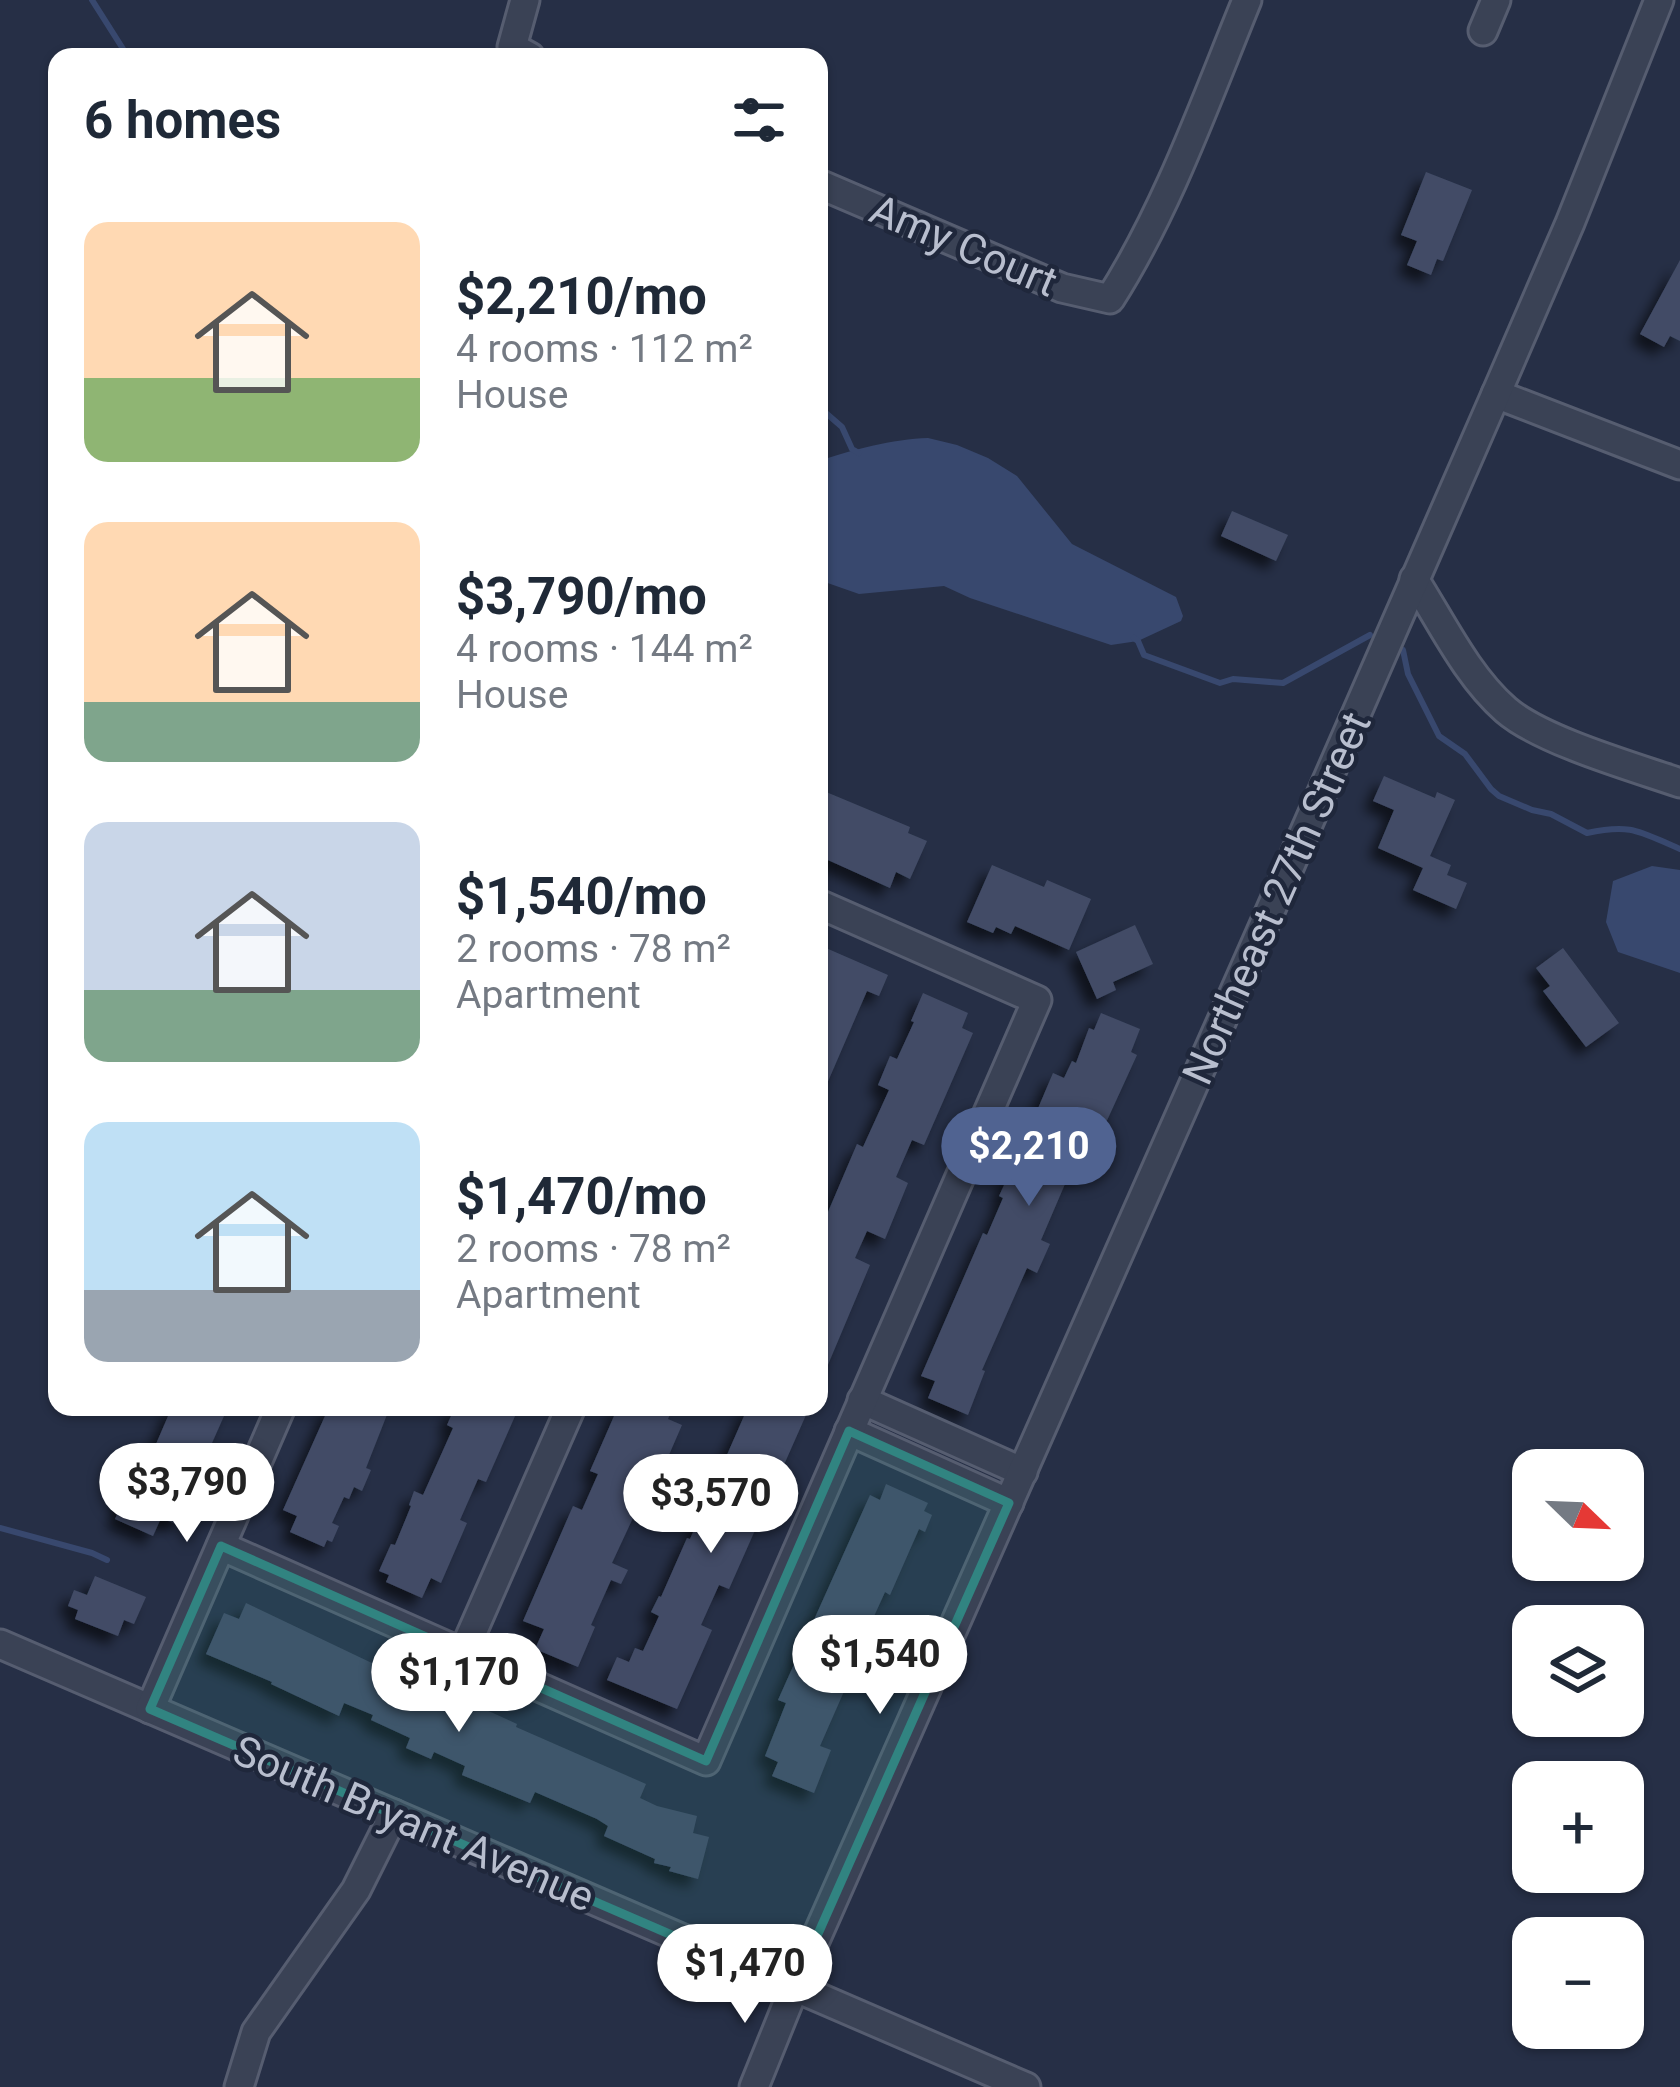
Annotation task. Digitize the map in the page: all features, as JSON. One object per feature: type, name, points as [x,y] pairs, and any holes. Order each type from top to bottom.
[{"type":"street","points":[[521,48],[525,0]]},
{"type":"street","name":"Amy Court","points":[[828,188],[1062,288],[1110,299],[1154,222],[1247,0]]},
{"type":"street","points":[[1483,32],[1496,0]]},
{"type":"street","name":"Northeast 27th Street","points":[[754,2087],[1496,394],[1659,0]]},
{"type":"street","points":[[1496,394],[1680,465]]},
{"type":"street","points":[[1414,579],[1472,671],[1509,713],[1558,738],[1680,783]]},
{"type":"street","points":[[220,1546],[706,1761],[1037,1000],[828,908]]},
{"type":"street","points":[[862,1400],[1023,1472]]},
{"type":"street","points":[[150,1708],[277,1416]]},
{"type":"street","points":[[463,1653],[567,1416]]},
{"type":"street","points":[[849,1431],[1010,1502]]},
{"type":"street","name":"South Bryant Avenue","points":[[1,1648],[1026,2087]]},
{"type":"street","points":[[239,2087],[256,2032],[356,1890],[394,1814]]},
{"type":"highlighted area","points":[[849,1431],[1009,1503],[794,1988],[150,1709],[221,1546],[706,1761]]},
{"type":"water","points":[[928,438],[957,445],[1017,476],[1072,544],[1176,597],[1181,621],[1138,641],[1111,645],[944,586],[859,594],[828,583],[828,458]]},
{"type":"water","points":[[1652,866],[1680,870],[1680,973],[1618,952],[1606,922],[1613,881]]},
{"type":"building","points":[[1426,172],[1472,190],[1443,261],[1437,259],[1431,275],[1407,265],[1417,241],[1401,235]]},
{"type":"building","points":[[1680,260],[1680,341],[1670,336],[1664,347],[1640,334]]},
{"type":"building","points":[[1232,511],[1288,535],[1276,561],[1221,536]]},
{"type":"building","points":[[1384,776],[1435,798],[1437,792],[1455,800],[1430,856],[1451,865],[1447,875],[1467,883],[1456,909],[1413,890],[1423,868],[1378,848],[1394,810],[1373,801]]},
{"type":"building","points":[[828,793],[910,827],[908,833],[927,841],[910,879],[896,872],[890,888],[828,860]]},
{"type":"building","points":[[992,865],[1044,887],[1047,880],[1091,899],[1069,950],[1015,926],[1011,934],[996,927],[993,933],[967,922]]},
{"type":"building","points":[[1135,925],[1153,964],[1113,982],[1116,990],[1097,999],[1076,952]]},
{"type":"building","points":[[1563,948],[1619,1023],[1586,1047],[1543,991],[1550,986],[1536,968]]},
{"type":"building","points":[[828,949],[888,975],[879,996],[867,991],[828,1081]]},
{"type":"building","points":[[923,993],[968,1013],[962,1028],[973,1033],[924,1145],[912,1140],[896,1177],[908,1183],[885,1239],[867,1231],[855,1258],[870,1265],[828,1365],[828,1212],[857,1144],[863,1147],[889,1090],[878,1085],[890,1056],[897,1059]]},
{"type":"building","points":[[1101,1013],[1140,1029],[1131,1052],[1137,1055],[1082,1175],[1071,1170],[1041,1240],[1050,1244],[1037,1273],[1027,1268],[982,1370],[968,1415],[928,1398],[935,1381],[921,1376],[983,1233],[987,1235],[1011,1170],[1021,1175],[1038,1136],[1028,1132],[1053,1073],[1064,1078],[1072,1061],[1076,1063],[1089,1028],[1094,1030]]},
{"type":"building","points":[[168,1416],[224,1416],[176,1524],[161,1518],[153,1536],[115,1519],[136,1471],[143,1474]]},
{"type":"building","points":[[325,1416],[386,1416],[362,1491],[354,1487],[349,1499],[344,1497],[332,1523],[339,1526],[332,1542],[327,1540],[324,1547],[290,1532],[297,1516],[283,1510]]},
{"type":"building","points":[[451,1416],[515,1416],[486,1482],[478,1479],[460,1520],[467,1523],[441,1583],[431,1578],[422,1598],[386,1582],[389,1575],[379,1571],[391,1544],[395,1545],[414,1491],[423,1495],[453,1428],[447,1425]]},
{"type":"building","points":[[614,1416],[669,1416],[682,1425],[665,1464],[659,1462],[612,1563],[628,1570],[621,1584],[611,1580],[578,1667],[535,1649],[544,1629],[523,1621],[573,1506],[582,1510],[598,1474],[590,1471]]},
{"type":"building","points":[[744,1416],[806,1416],[729,1589],[719,1585],[701,1625],[712,1630],[677,1709],[607,1680],[617,1657],[629,1662],[635,1648],[643,1651],[659,1616],[651,1612],[690,1539]]},
{"type":"building","points":[[886,1484],[928,1503],[924,1511],[932,1515],[925,1532],[919,1529],[860,1647],[820,1746],[831,1750],[814,1793],[772,1776],[778,1762],[765,1756],[786,1703],[778,1700],[870,1495],[880,1500]]},
{"type":"building","points":[[95,1576],[146,1597],[134,1624],[124,1620],[118,1636],[75,1619],[78,1610],[68,1606],[74,1590],[87,1595]]},
{"type":"building","points":[[246,1603],[646,1784],[640,1798],[697,1816],[693,1833],[709,1837],[698,1879],[669,1871],[671,1867],[604,1836],[608,1826],[597,1819],[535,1792],[530,1803],[462,1775],[465,1766],[434,1752],[431,1759],[406,1748],[410,1738],[371,1720],[373,1715],[344,1703],[339,1716],[206,1654],[224,1613],[239,1619]]},
{"type":"waterway","points":[[92,0],[122,48]]},
{"type":"waterway","points":[[828,415],[859,453]]},
{"type":"waterway","points":[[1134,638],[1144,655],[1220,683],[1233,679],[1283,683],[1370,635]]},
{"type":"waterway","points":[[1403,650],[1408,674],[1439,736],[1465,754],[1499,796],[1587,833],[1626,829],[1680,849]]},
{"type":"waterway","points":[[0,1528],[107,1560]]}]
